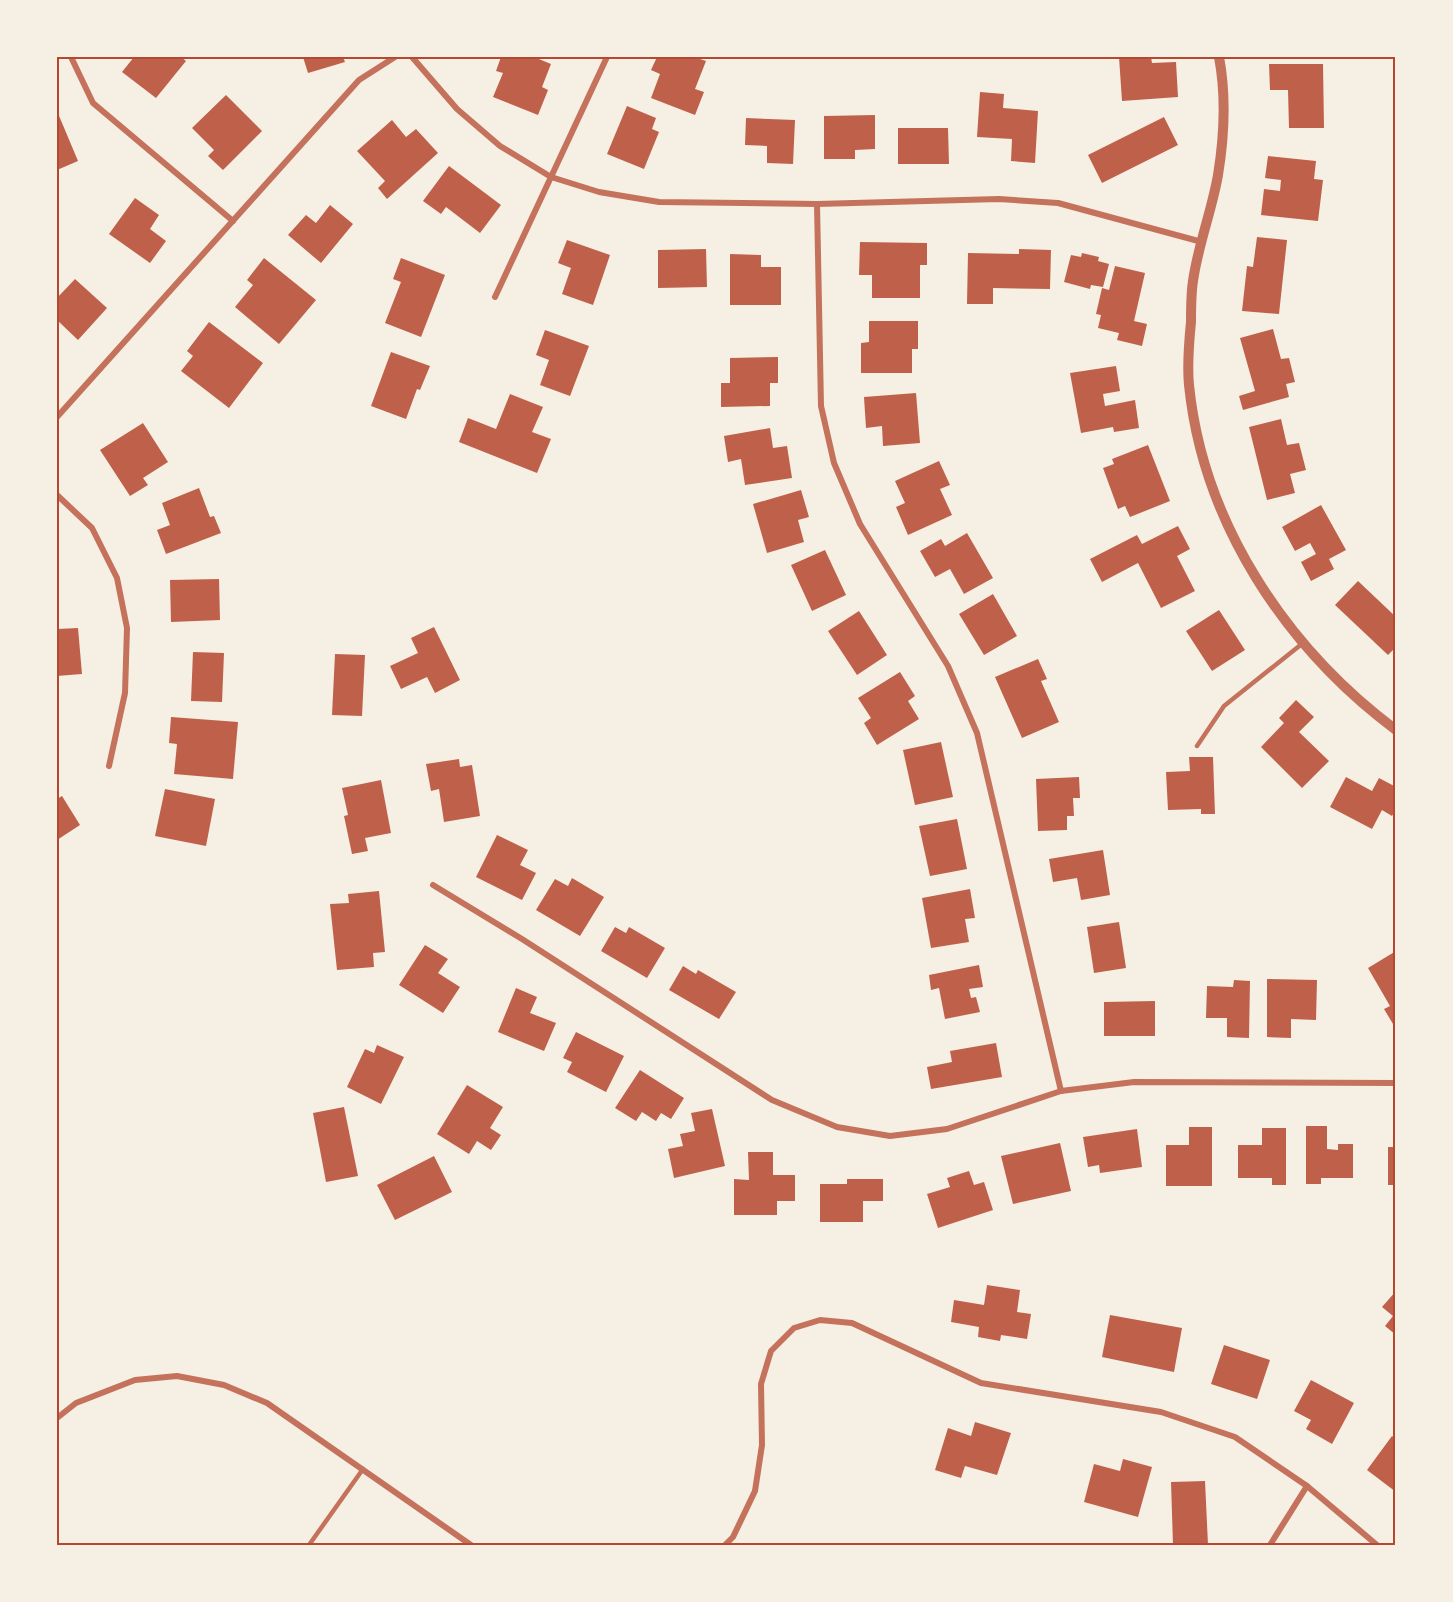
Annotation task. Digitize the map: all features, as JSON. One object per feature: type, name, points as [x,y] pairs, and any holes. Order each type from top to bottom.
[{"type":"street","points":[[71,57],[93,103],[233,221]]},
{"type":"street","points":[[57,417],[360,80],[394,57]]},
{"type":"street","points":[[412,57],[457,109],[500,146],[551,177],[599,192],[658,202],[817,204],[999,200],[1058,203],[1202,242]]},
{"type":"street","points":[[495,297],[607,57]]},
{"type":"street","points":[[1219,57],[1222,71],[1222,118],[1218,175],[1193,281],[1190,329],[1189,383],[1196,430],[1210,484],[1230,530],[1260,584],[1303,643],[1343,686],[1396,730]]},
{"type":"street","points":[[817,204],[821,406],[834,463],[860,524],[948,666],[976,733],[1061,1091]]},
{"type":"street","points":[[57,495],[92,528],[117,578],[127,628],[125,693],[110,766]]},
{"type":"street","points":[[433,885],[522,939],[772,1100],[837,1127],[890,1136],[947,1129],[1061,1091],[1134,1082],[1396,1083]]},
{"type":"street","points":[[724,1545],[733,1537],[755,1491],[762,1446],[761,1384],[771,1351],[794,1328],[820,1320],[852,1323],[981,1383],[1161,1412],[1235,1437],[1307,1486],[1377,1545]]},
{"type":"street","points":[[57,1418],[76,1403],[135,1380],[177,1376],[224,1385],[267,1402],[471,1545]]},
{"type":"street","points":[[1270,1545],[1307,1486]]},
{"type":"lane","points":[[1197,746],[1224,706],[1303,643]]},
{"type":"lane","points":[[309,1545],[363,1469]]},
{"type":"building","points":[[134,57],[181,57],[186,61],[156,98],[122,72]]},
{"type":"building","points":[[303,57],[343,57],[345,62],[308,73]]},
{"type":"building","points":[[501,57],[534,57],[551,64],[542,87],[548,90],[538,115],[493,97],[503,73],[496,71]]},
{"type":"building","points":[[657,57],[694,57],[706,61],[695,89],[704,92],[695,115],[651,98],[660,74],[651,70]]},
{"type":"building","points":[[1119,57],[1151,57],[1152,63],[1176,62],[1178,97],[1122,101]]},
{"type":"building","points":[[1269,64],[1323,64],[1324,128],[1289,128],[1288,90],[1270,90]]},
{"type":"building","points":[[980,92],[1004,94],[1003,108],[1038,111],[1035,163],[1011,161],[1012,139],[977,137]]},
{"type":"building","points":[[226,95],[262,131],[223,170],[208,156],[214,150],[192,128]]},
{"type":"building","points":[[627,106],[656,118],[652,129],[659,132],[644,169],[607,154]]},
{"type":"building","points":[[57,111],[78,161],[57,170]]},
{"type":"building","points":[[875,115],[875,149],[855,150],[855,159],[824,159],[824,116]]},
{"type":"building","points":[[1164,117],[1178,145],[1102,183],[1088,155]]},
{"type":"building","points":[[746,118],[795,120],[793,164],[767,163],[767,146],[745,145]]},
{"type":"building","points":[[392,120],[406,137],[416,129],[438,153],[387,199],[378,188],[385,181],[357,151]]},
{"type":"building","points":[[898,128],[948,128],[949,164],[898,164]]},
{"type":"building","points":[[1268,156],[1316,161],[1314,179],[1323,180],[1318,221],[1261,215],[1264,189],[1280,191],[1281,180],[1265,178]]},
{"type":"building","points":[[449,166],[501,205],[480,233],[446,207],[441,214],[423,201]]},
{"type":"building","points":[[135,198],[159,215],[150,229],[166,241],[150,263],[109,234]]},
{"type":"building","points":[[330,205],[353,224],[321,263],[288,235],[306,215],[316,223]]},
{"type":"building","points":[[1257,237],[1287,240],[1279,314],[1242,311],[1247,266],[1253,267]]},
{"type":"building","points":[[567,240],[610,255],[593,305],[562,294],[571,268],[558,263]]},
{"type":"building","points":[[860,242],[927,243],[927,265],[920,265],[920,298],[872,298],[872,275],[859,275]]},
{"type":"building","points":[[706,249],[707,287],[658,288],[658,250]]},
{"type":"building","points":[[1019,249],[1051,250],[1050,289],[993,288],[993,304],[967,304],[968,253],[1019,254]]},
{"type":"building","points":[[1082,253],[1099,257],[1098,261],[1109,264],[1103,287],[1091,285],[1090,289],[1064,282],[1071,255],[1081,257]]},
{"type":"building","points":[[730,254],[761,255],[761,267],[781,267],[781,305],[730,305]]},
{"type":"building","points":[[264,258],[316,300],[279,344],[235,307],[253,285],[247,280]]},
{"type":"building","points":[[401,258],[445,275],[421,337],[385,323],[401,282],[393,279]]},
{"type":"building","points":[[1115,266],[1145,273],[1134,321],[1147,324],[1142,346],[1117,340],[1119,333],[1098,328],[1101,315],[1096,314],[1102,288],[1109,290]]},
{"type":"building","points":[[75,279],[107,308],[78,340],[57,320],[57,298]]},
{"type":"building","points":[[869,321],[918,321],[918,349],[912,349],[912,373],[861,373],[861,343],[869,342]]},
{"type":"building","points":[[209,322],[263,363],[229,408],[181,371],[193,356],[187,351]]},
{"type":"building","points":[[1273,329],[1281,359],[1289,358],[1295,382],[1286,384],[1289,397],[1243,410],[1239,396],[1255,391],[1240,338]]},
{"type":"building","points":[[545,330],[589,346],[570,396],[540,385],[549,360],[536,355]]},
{"type":"building","points":[[391,352],[430,366],[420,390],[417,389],[406,419],[371,406]]},
{"type":"building","points":[[778,357],[778,383],[770,383],[770,406],[721,407],[721,383],[730,383],[730,358]]},
{"type":"building","points":[[1116,366],[1120,391],[1103,394],[1105,406],[1135,400],[1139,428],[1114,432],[1113,427],[1081,433],[1070,373]]},
{"type":"building","points":[[916,393],[920,443],[883,446],[882,426],[866,428],[864,397]]},
{"type":"building","points":[[510,394],[543,407],[532,432],[551,439],[537,473],[459,442],[468,418],[496,429]]},
{"type":"building","points":[[1281,419],[1287,445],[1299,443],[1306,470],[1290,474],[1295,493],[1267,500],[1249,427]]},
{"type":"building","points":[[143,423],[168,462],[143,478],[148,485],[130,496],[100,450]]},
{"type":"building","points":[[770,428],[773,448],[787,446],[792,478],[745,485],[741,459],[728,462],[724,436]]},
{"type":"building","points":[[1148,445],[1170,501],[1130,517],[1125,506],[1118,509],[1103,468],[1114,464],[1112,459]]},
{"type":"building","points":[[939,461],[950,485],[940,489],[952,515],[908,535],[896,507],[905,503],[895,481]]},
{"type":"building","points":[[199,488],[210,517],[214,516],[221,533],[166,554],[157,530],[170,525],[162,503]]},
{"type":"building","points":[[801,490],[809,517],[798,520],[804,542],[767,553],[753,504]]},
{"type":"building","points":[[1321,505],[1346,550],[1329,559],[1334,569],[1311,581],[1301,562],[1316,554],[1310,543],[1295,551],[1282,527]]},
{"type":"building","points":[[1178,526],[1190,549],[1177,556],[1195,591],[1161,608],[1138,563],[1102,582],[1090,559],[1137,535],[1142,544]]},
{"type":"building","points":[[967,533],[993,578],[964,594],[950,569],[935,577],[920,551],[941,539],[945,546]]},
{"type":"building","points":[[825,550],[846,595],[812,611],[791,565]]},
{"type":"building","points":[[219,579],[220,620],[171,622],[170,580]]},
{"type":"building","points":[[1358,581],[1396,617],[1396,647],[1388,655],[1335,605]]},
{"type":"building","points":[[993,594],[1017,636],[984,655],[959,614]]},
{"type":"building","points":[[1219,610],[1245,650],[1212,671],[1186,631]]},
{"type":"building","points":[[859,611],[887,655],[857,675],[828,631]]},
{"type":"building","points":[[434,627],[460,680],[435,693],[427,677],[401,689],[390,666],[418,653],[411,638]]},
{"type":"building","points":[[78,628],[82,674],[57,676],[57,629]]},
{"type":"building","points":[[193,652],[224,653],[222,702],[191,701]]},
{"type":"building","points":[[335,654],[365,655],[362,716],[332,715]]},
{"type":"building","points":[[1038,659],[1047,679],[1041,681],[1059,722],[1022,738],[995,677]]},
{"type":"building","points":[[900,672],[915,696],[908,701],[919,719],[877,745],[864,723],[871,718],[858,698]]},
{"type":"building","points":[[1296,700],[1314,717],[1299,732],[1329,761],[1302,788],[1261,747],[1284,723],[1279,718]]},
{"type":"building","points":[[171,717],[238,722],[233,779],[174,774],[177,744],[169,743]]},
{"type":"building","points":[[941,742],[953,797],[915,805],[903,750]]},
{"type":"building","points":[[1189,757],[1213,757],[1215,814],[1201,814],[1201,809],[1168,810],[1166,772],[1190,771]]},
{"type":"building","points":[[459,759],[460,767],[472,765],[480,816],[444,822],[439,789],[431,791],[426,764]]},
{"type":"building","points":[[1079,777],[1080,798],[1073,798],[1074,816],[1067,816],[1067,830],[1038,831],[1036,779]]},
{"type":"building","points":[[1346,777],[1372,791],[1379,778],[1396,787],[1396,809],[1392,816],[1382,810],[1372,829],[1330,807]]},
{"type":"building","points":[[381,780],[391,833],[365,838],[368,851],[352,854],[344,816],[348,815],[342,788]]},
{"type":"building","points":[[165,789],[215,799],[206,846],[155,836]]},
{"type":"building","points":[[62,796],[80,825],[57,840],[57,799]]},
{"type":"building","points":[[957,819],[967,869],[930,876],[919,826]]},
{"type":"building","points":[[497,835],[528,850],[520,865],[536,873],[522,900],[476,877]]},
{"type":"building","points":[[1103,850],[1110,895],[1081,900],[1077,878],[1053,882],[1049,859]]},
{"type":"building","points":[[572,878],[604,897],[580,936],[536,910],[555,879],[568,886]]},
{"type":"building","points":[[970,889],[975,918],[965,919],[969,942],[931,948],[922,898]]},
{"type":"building","points":[[379,891],[385,952],[373,953],[374,967],[337,970],[330,904],[349,903],[348,894]]},
{"type":"building","points":[[1119,922],[1126,968],[1094,973],[1087,927]]},
{"type":"building","points":[[615,927],[626,933],[629,927],[665,948],[647,978],[601,951]]},
{"type":"building","points":[[425,945],[448,959],[438,973],[460,987],[443,1013],[399,985]]},
{"type":"building","points":[[1396,951],[1396,1029],[1384,1009],[1390,1006],[1368,968]]},
{"type":"building","points":[[979,965],[983,987],[969,989],[971,998],[976,997],[980,1012],[945,1019],[939,988],[931,990],[929,975]]},
{"type":"building","points":[[683,966],[696,974],[698,970],[736,992],[719,1019],[669,990]]},
{"type":"building","points":[[1267,979],[1317,980],[1316,1020],[1291,1019],[1291,1038],[1267,1037]]},
{"type":"building","points":[[1234,980],[1250,981],[1249,1038],[1227,1037],[1227,1018],[1206,1018],[1207,986],[1233,987]]},
{"type":"building","points":[[516,988],[537,997],[530,1013],[556,1023],[544,1051],[498,1032]]},
{"type":"building","points":[[1155,1001],[1155,1036],[1104,1036],[1104,1002]]},
{"type":"building","points":[[576,1032],[624,1056],[606,1092],[567,1072],[572,1062],[563,1058]]},
{"type":"building","points":[[996,1043],[1002,1077],[931,1089],[927,1067],[952,1062],[950,1051]]},
{"type":"building","points":[[377,1045],[404,1057],[381,1104],[347,1087],[365,1049],[374,1053]]},
{"type":"building","points":[[640,1070],[684,1098],[671,1119],[661,1113],[656,1121],[642,1112],[636,1121],[615,1108]]},
{"type":"building","points":[[467,1085],[503,1107],[490,1128],[501,1135],[491,1150],[477,1141],[469,1154],[437,1134]]},
{"type":"building","points":[[344,1107],[358,1176],[326,1182],[313,1113]]},
{"type":"building","points":[[712,1109],[725,1166],[674,1178],[668,1149],[683,1146],[680,1134],[695,1131],[691,1113]]},
{"type":"building","points":[[1306,1126],[1327,1126],[1327,1149],[1338,1150],[1338,1144],[1353,1144],[1353,1178],[1321,1178],[1321,1184],[1306,1184]]},
{"type":"building","points":[[1189,1127],[1212,1127],[1212,1186],[1166,1186],[1166,1145],[1189,1145]]},
{"type":"building","points":[[1262,1128],[1286,1128],[1286,1185],[1272,1185],[1272,1178],[1238,1178],[1238,1145],[1262,1145]]},
{"type":"building","points":[[1137,1129],[1142,1167],[1100,1173],[1099,1165],[1088,1167],[1083,1137]]},
{"type":"building","points":[[1060,1143],[1071,1191],[1013,1204],[1001,1156]]},
{"type":"building","points":[[1388,1147],[1396,1147],[1396,1185],[1388,1185]]},
{"type":"building","points":[[748,1152],[773,1152],[773,1175],[795,1175],[795,1201],[777,1201],[777,1215],[734,1215],[734,1179],[749,1180]]},
{"type":"building","points":[[434,1156],[452,1192],[395,1220],[377,1185]]},
{"type":"building","points":[[969,1171],[974,1185],[984,1182],[993,1210],[938,1228],[927,1194],[950,1187],[947,1178]]},
{"type":"building","points":[[847,1179],[883,1179],[883,1201],[863,1201],[863,1222],[820,1222],[820,1184],[847,1184]]},
{"type":"building","points":[[987,1285],[1020,1290],[1017,1312],[1031,1314],[1027,1339],[1001,1335],[1000,1341],[978,1337],[979,1327],[951,1322],[954,1300],[984,1305]]},
{"type":"building","points":[[1396,1291],[1396,1335],[1385,1326],[1393,1316],[1382,1307]]},
{"type":"building","points":[[1110,1315],[1182,1328],[1174,1372],[1102,1357]]},
{"type":"building","points":[[1224,1345],[1270,1360],[1257,1399],[1211,1384]]},
{"type":"building","points":[[1311,1380],[1354,1403],[1332,1444],[1306,1429],[1311,1420],[1294,1411]]},
{"type":"building","points":[[975,1422],[1011,1433],[997,1475],[965,1466],[961,1478],[935,1470],[948,1428],[971,1436]]},
{"type":"building","points":[[1392,1436],[1396,1439],[1396,1492],[1367,1470]]},
{"type":"building","points":[[1123,1459],[1152,1467],[1138,1517],[1084,1502],[1094,1464],[1120,1471]]},
{"type":"building","points":[[1205,1481],[1208,1545],[1173,1545],[1171,1482]]}]
